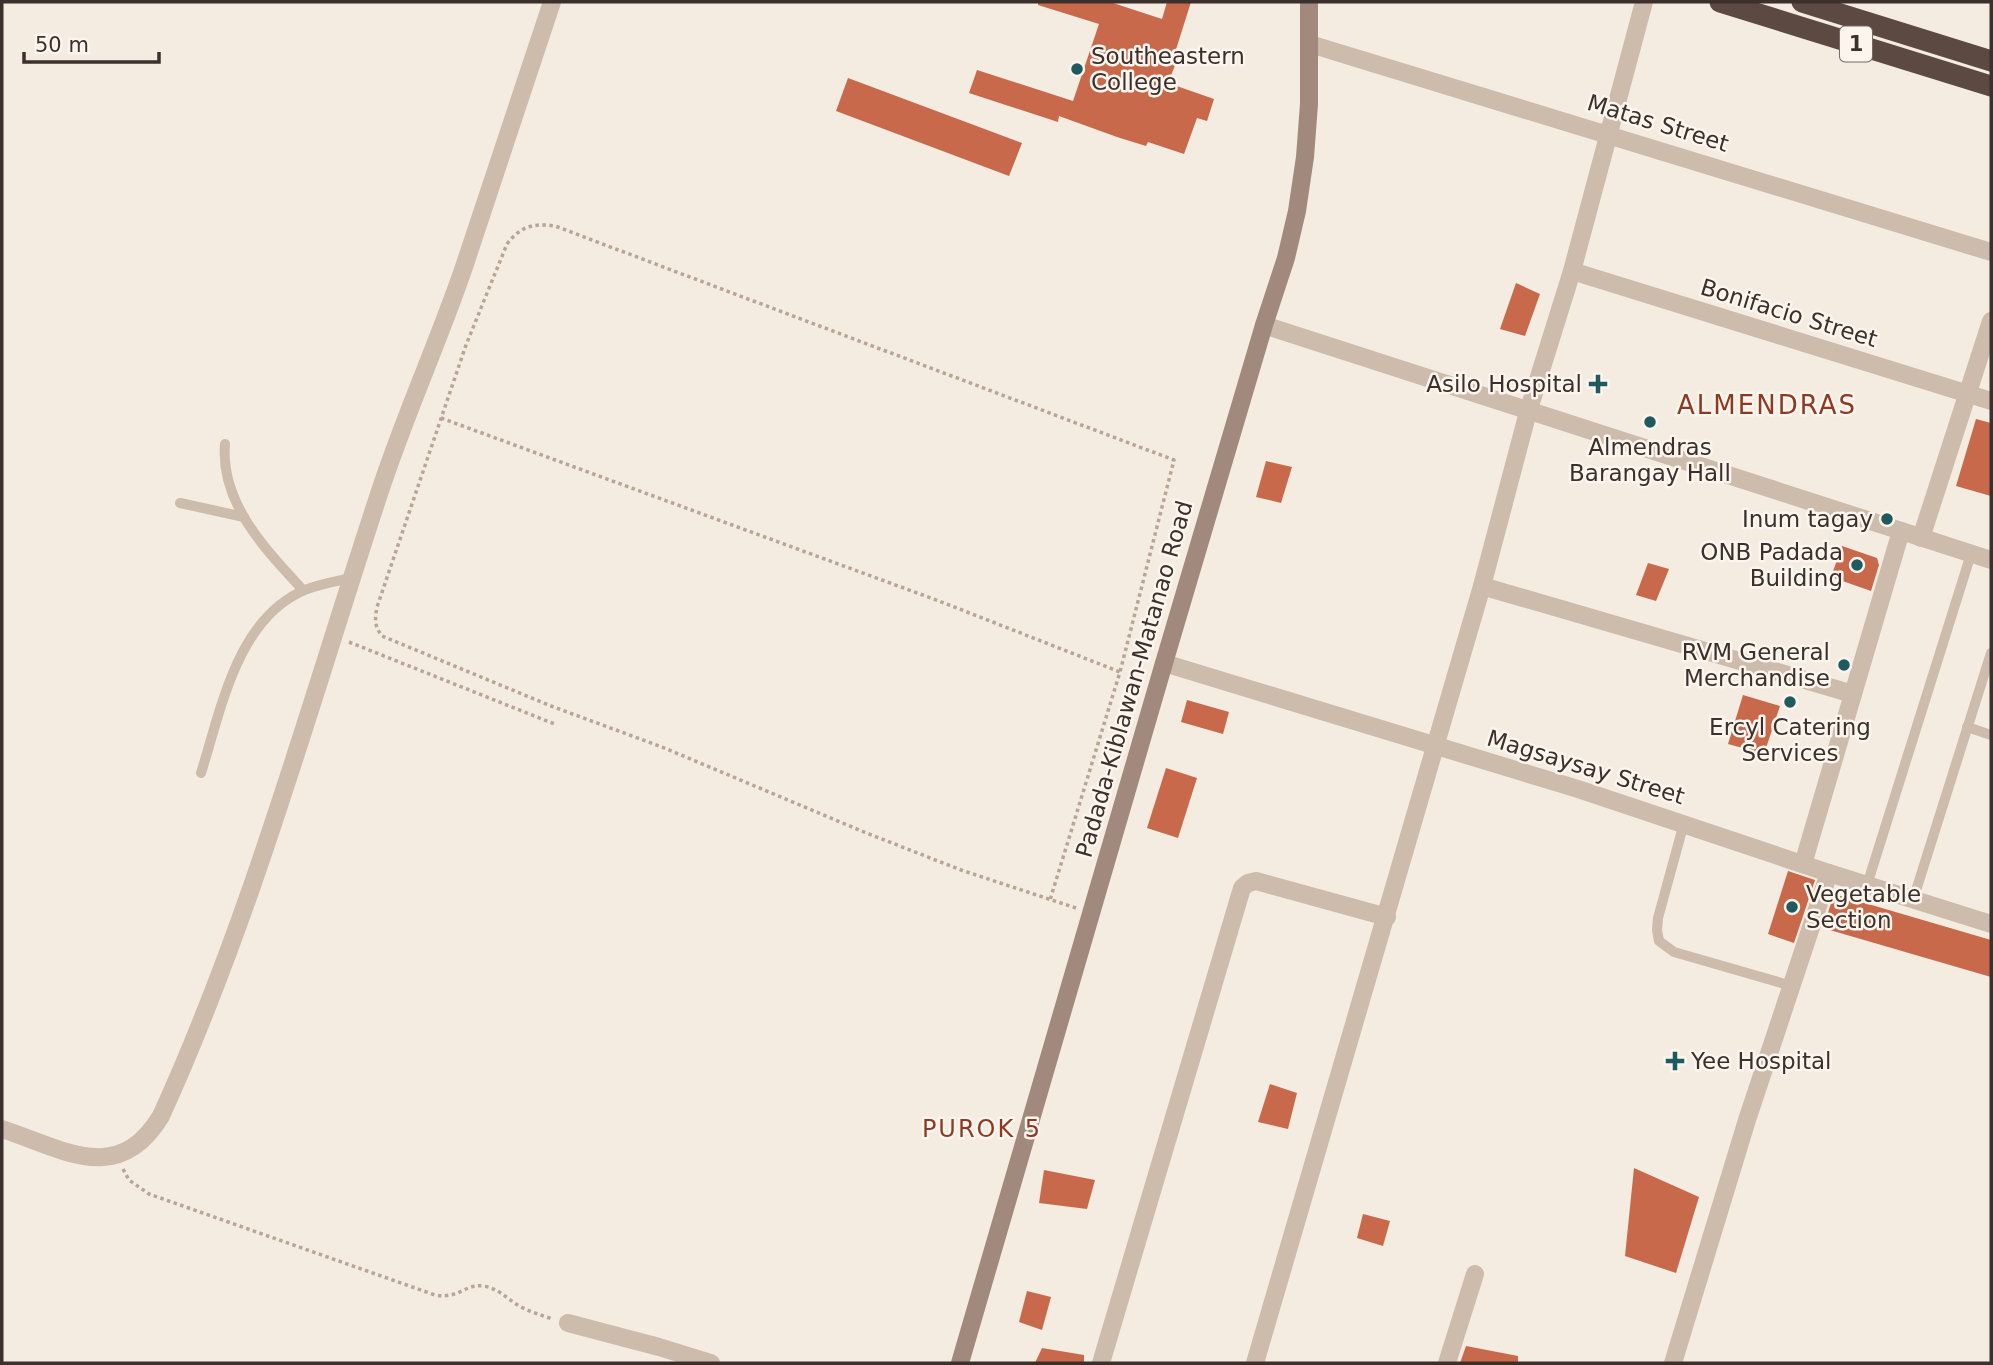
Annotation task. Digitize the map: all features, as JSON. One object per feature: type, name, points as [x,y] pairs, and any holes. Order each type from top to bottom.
[{"type":"highway","name":"1","points":[[1720,2],[1991,86]]},
{"type":"highway","name":"1","points":[[1807,2],[1991,61]]},
{"type":"main road","name":"Padada-Kiblawan-Matanao Road","points":[[960,1363],[1164,663],[1286,258],[1297,211],[1306,144],[1309,2]]},
{"type":"street","points":[[2,1129],[88,1157],[118,1156],[132,1149],[151,1131],[169,1098],[233,939],[290,775],[402,425],[463,269],[552,2]]},
{"type":"street","points":[[1255,1363],[1482,586],[1528,412],[1572,271],[1644,2]]},
{"type":"street","name":"Matas Street","points":[[1310,44],[1991,252]]},
{"type":"street","name":"Bonifacio Street","points":[[1572,271],[1991,401]]},
{"type":"street","points":[[1921,538],[1991,321]]},
{"type":"street","points":[[1264,325],[1991,560]]},
{"type":"street","points":[[1803,864],[1901,531]]},
{"type":"street","points":[[1482,586],[1853,694]]},
{"type":"street","name":"Magsaysay Street","points":[[1164,663],[1684,823],[1829,873],[1991,923]]},
{"type":"street","points":[[1673,1363],[1743,1133],[1829,873]]},
{"type":"street","points":[[1101,1363],[1242,888],[1256,881],[1387,917]]},
{"type":"street","points":[[1447,1363],[1475,1274]]},
{"type":"street","points":[[568,1324],[711,1363]]},
{"type":"lane","points":[[225,444],[223,463],[227,483],[244,517],[271,555],[303,590]]},
{"type":"lane","points":[[180,503],[244,517]]},
{"type":"lane","points":[[1867,885],[1970,554]]},
{"type":"lane","points":[[201,773],[230,681],[248,640],[262,621],[303,590],[352,578]]},
{"type":"lane","points":[[1913,900],[1991,653]]},
{"type":"lane","points":[[1967,727],[1991,735]]},
{"type":"lane","points":[[1684,823],[1658,918],[1659,941],[1674,952],[1792,986]]},
{"type":"path","points":[[1050,900],[1120,672],[1174,460],[555,226],[539,224],[527,226],[517,232],[507,244],[440,418],[377,607],[374,620],[382,636],[551,706],[662,747],[876,837],[961,870],[1050,900],[1092,913]]},
{"type":"path","points":[[440,418],[939,601],[1120,672]]},
{"type":"path","points":[[334,636],[557,725]]},
{"type":"path","points":[[118,1156],[129,1180],[149,1194],[435,1294],[448,1297],[476,1286],[497,1290],[518,1306],[568,1324]]},
{"type":"building","points":[[1038,2],[1110,2],[1162,19],[1167,2],[1191,2],[1172,62],[1176,63],[1168,83],[1214,99],[1207,121],[1197,118],[1184,154],[1148,142],[1146,146],[1059,116],[1058,122],[969,93],[977,70],[1073,101],[1099,24],[1038,5]]},
{"type":"building","points":[[848,78],[1022,143],[1009,176],[836,111]]},
{"type":"building","points":[[1516,283],[1540,294],[1525,336],[1500,329]]},
{"type":"building","points":[[1976,419],[1991,423],[1991,496],[1956,486]]},
{"type":"building","points":[[1266,461],[1292,467],[1281,503],[1256,497]]},
{"type":"building","name":"ONB Padada Building","points":[[1842,546],[1877,558],[1879,565],[1871,591],[1831,577]]},
{"type":"building","points":[[1648,563],[1669,569],[1656,601],[1636,595]]},
{"type":"building","points":[[1743,695],[1780,706],[1764,754],[1728,744]]},
{"type":"building","points":[[1187,700],[1229,712],[1223,734],[1181,722]]},
{"type":"building","points":[[1166,768],[1197,778],[1178,838],[1147,828]]},
{"type":"building","name":"Vegetable Section","points":[[1788,871],[1815,880],[1794,943],[1768,934]]},
{"type":"building","points":[[1834,894],[1991,940],[1991,977],[1823,928]]},
{"type":"building","points":[[1270,1084],[1297,1093],[1288,1129],[1258,1122]]},
{"type":"building","points":[[1634,1168],[1699,1197],[1676,1273],[1625,1256]]},
{"type":"building","points":[[1044,1170],[1095,1180],[1087,1209],[1039,1203]]},
{"type":"building","points":[[1363,1214],[1390,1221],[1383,1246],[1357,1238]]},
{"type":"building","points":[[1027,1291],[1051,1297],[1042,1330],[1019,1322]]},
{"type":"building","points":[[1466,1346],[1518,1356],[1518,1363],[1460,1363]]},
{"type":"building","points":[[1042,1348],[1084,1355],[1084,1363],[1035,1363]]},
{"type":"place","name":"Southeastern College","points":[[1077,69]]},
{"type":"place","name":"Asilo Hospital","points":[[1598,384]]},
{"type":"place","name":"Almendras Barangay Hall","points":[[1650,422]]},
{"type":"place","name":"Inum tagay","points":[[1887,519]]},
{"type":"place","name":"ONB Padada Building","points":[[1857,565]]},
{"type":"place","name":"RVM General Merchandise","points":[[1844,665]]},
{"type":"place","name":"Ercyl Catering Services","points":[[1790,702]]},
{"type":"place","name":"Vegetable Section","points":[[1792,907]]},
{"type":"place","name":"Yee Hospital","points":[[1675,1061]]},
{"type":"district","name":"ALMENDRAS","points":[[1767,405]]},
{"type":"district","name":"PUROK 5","points":[[982,1129]]}]
